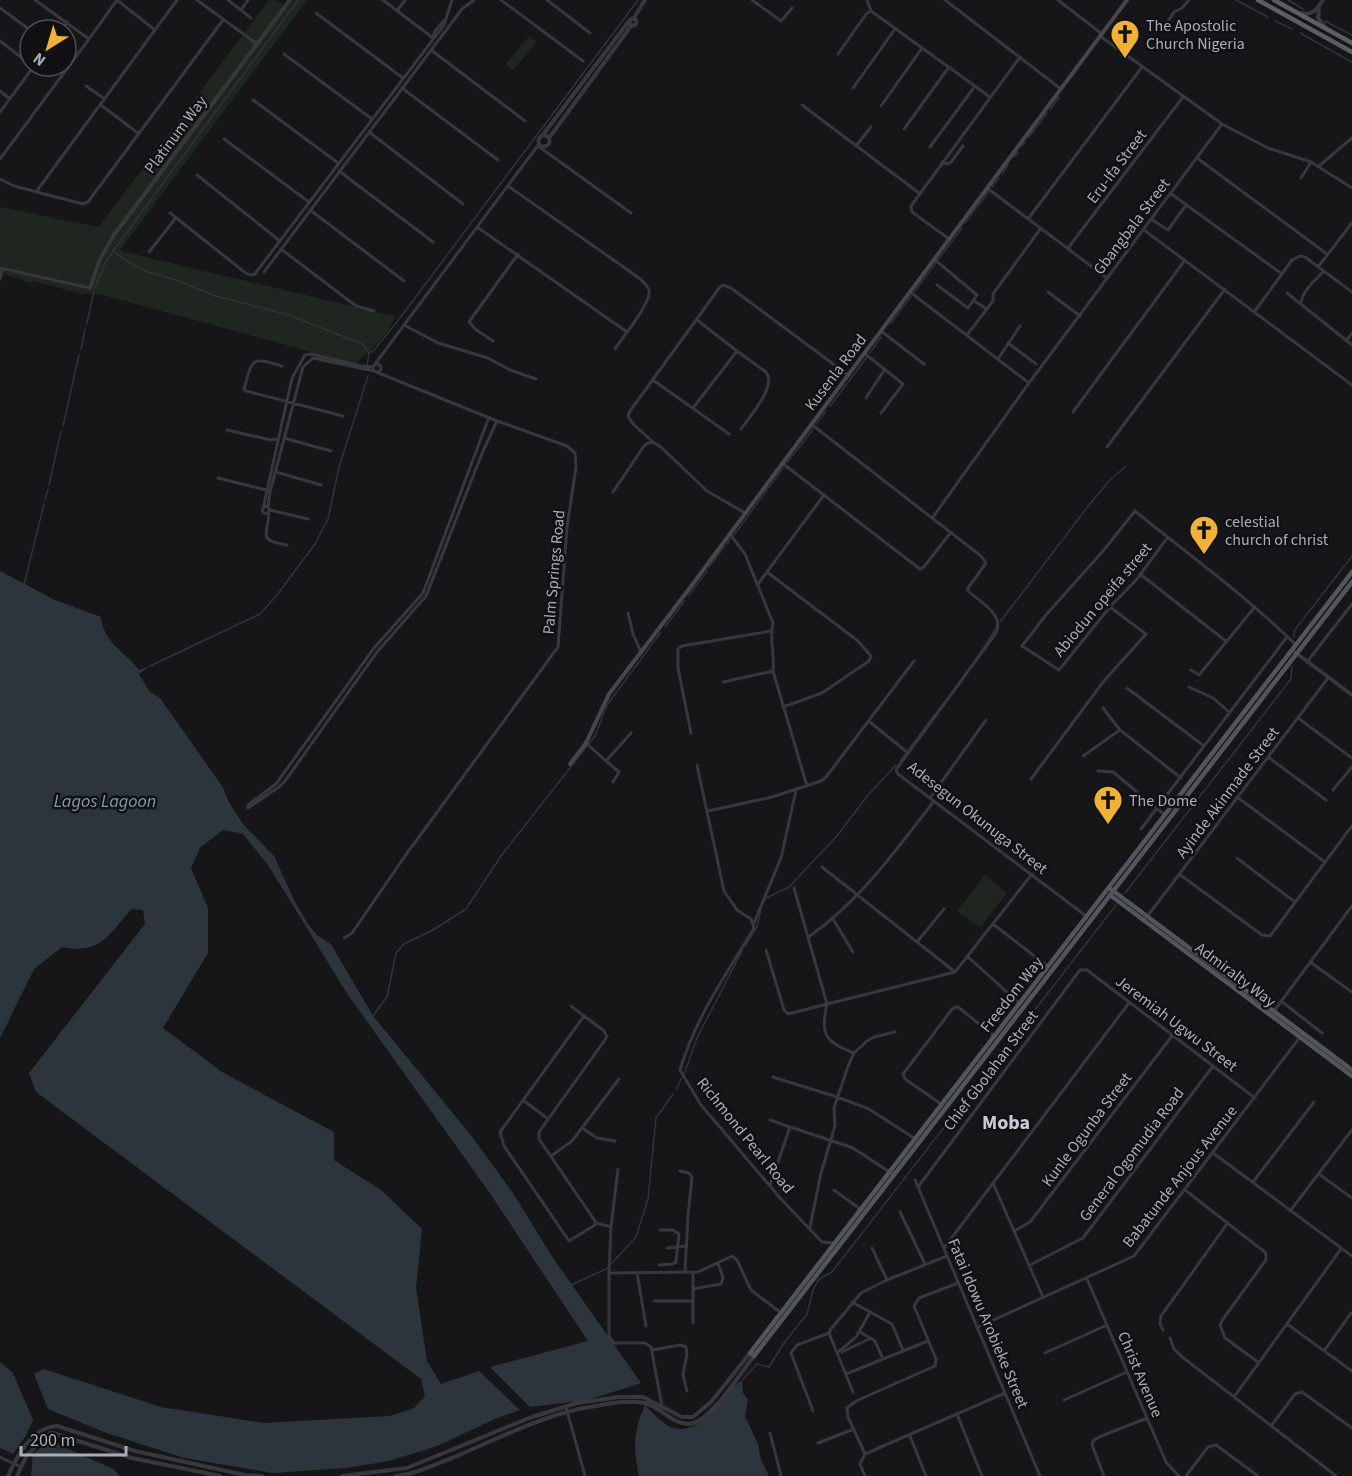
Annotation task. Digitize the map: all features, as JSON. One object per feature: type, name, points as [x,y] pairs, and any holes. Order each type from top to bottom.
[{"type":"highway","points":[[1258,0],[1352,52]]},
{"type":"highway","points":[[1274,0],[1352,43]]},
{"type":"main road","name":"Kusenla Road","points":[[570,764],[588,745],[603,704],[1127,0]]},
{"type":"main road","name":"Freedom Way","points":[[752,1354],[996,1038],[1047,966],[1352,572]]},
{"type":"main road","name":"Freedom Way","points":[[752,1354],[780,1312],[860,1209],[892,1173],[914,1138],[1023,1007],[1352,582]]},
{"type":"main road","name":"Admiralty Way","points":[[1107,889],[1352,1076]]},
{"type":"main road","name":"Admiralty Way","points":[[1145,918],[1274,1011],[1301,1035],[1352,1070]]},
{"type":"street","points":[[35,0],[60,18]]},
{"type":"street","points":[[1,157],[117,0],[155,30]]},
{"type":"street","points":[[36,192],[177,0]]},
{"type":"street","points":[[197,0],[257,44]]},
{"type":"street","points":[[228,0],[251,18]]},
{"type":"street","points":[[241,10],[248,0]]},
{"type":"street","name":"Platinum Way","points":[[90,288],[100,259],[114,235],[290,0]]},
{"type":"street","points":[[383,0],[433,38]]},
{"type":"street","points":[[397,11],[405,0]]},
{"type":"street","points":[[170,213],[251,276],[255,273],[444,25],[452,0]]},
{"type":"street","points":[[264,272],[462,9],[474,0]]},
{"type":"street","points":[[501,0],[583,61]]},
{"type":"street","points":[[548,0],[590,33]]},
{"type":"street","points":[[539,145],[548,146],[549,138],[645,0]]},
{"type":"street","points":[[752,0],[781,21],[792,8]]},
{"type":"street","points":[[867,0],[871,11],[990,97]]},
{"type":"street","points":[[945,0],[1061,89]]},
{"type":"street","points":[[1058,0],[1142,67],[1222,124],[1268,148],[1311,162],[1352,188]]},
{"type":"street","points":[[1162,31],[1174,12],[1182,8],[1189,0]]},
{"type":"street","points":[[1292,10],[1307,14],[1315,11],[1323,0]]},
{"type":"street","points":[[1319,7],[1318,18],[1330,31]]},
{"type":"street","points":[[0,8],[18,21]]},
{"type":"street","points":[[838,54],[867,13],[871,11]]},
{"type":"street","points":[[316,13],[403,78]]},
{"type":"street","points":[[0,179],[14,186],[36,192],[83,204],[88,202],[223,20]]},
{"type":"street","points":[[374,368],[539,145],[538,141],[631,22]]},
{"type":"street","points":[[853,88],[896,29]]},
{"type":"street","points":[[78,31],[89,39]]},
{"type":"street","points":[[0,41],[18,54]]},
{"type":"street","points":[[881,106],[922,48]]},
{"type":"street","points":[[431,50],[525,121]]},
{"type":"street","points":[[284,54],[372,119]]},
{"type":"street","points":[[949,239],[911,209],[912,203],[1020,57]]},
{"type":"street","points":[[904,129],[949,67]]},
{"type":"street","points":[[1028,219],[1142,67]]},
{"type":"street","points":[[0,112],[24,78]]},
{"type":"street","points":[[86,86],[105,99]]},
{"type":"street","points":[[930,147],[975,86]]},
{"type":"street","points":[[402,88],[498,160]]},
{"type":"street","points":[[0,91],[10,99]]},
{"type":"street","name":"Eru-Ifa Street","points":[[1068,248],[1183,97]]},
{"type":"street","points":[[253,100],[338,163]]},
{"type":"street","points":[[101,105],[139,134]]},
{"type":"street","points":[[802,105],[919,193]]},
{"type":"street","name":"Gbangbala Street","points":[[933,517],[1029,383],[1222,124]]},
{"type":"street","points":[[856,146],[871,127]]},
{"type":"street","points":[[369,132],[463,204]]},
{"type":"street","points":[[542,136],[549,138]]},
{"type":"street","points":[[1319,166],[1352,138]]},
{"type":"street","points":[[224,139],[309,202]]},
{"type":"street","points":[[539,145],[631,213]]},
{"type":"street","points":[[942,162],[947,164],[951,162],[963,146]]},
{"type":"street","points":[[1197,158],[1327,254]]},
{"type":"street","points":[[1301,178],[1311,162]]},
{"type":"street","points":[[339,171],[433,242]]},
{"type":"street","points":[[197,175],[280,241]]},
{"type":"street","points":[[508,186],[646,285],[649,293],[647,300],[615,348]]},
{"type":"street","points":[[987,188],[1107,278]]},
{"type":"street","points":[[1170,193],[1282,274]]},
{"type":"street","points":[[1151,219],[1168,230],[1186,205]]},
{"type":"street","points":[[310,210],[404,281]]},
{"type":"street","points":[[149,252],[175,219]]},
{"type":"street","points":[[1318,267],[1352,222]]},
{"type":"street","points":[[477,227],[627,332]]},
{"type":"street","points":[[967,335],[993,301],[993,294],[1041,228]]},
{"type":"street","points":[[1143,229],[1352,385]]},
{"type":"street","points":[[281,249],[357,306],[374,311]]},
{"type":"street","points":[[493,341],[475,330],[469,322],[518,254]]},
{"type":"street","points":[[1255,311],[1292,260],[1300,256],[1305,257],[1352,292]]},
{"type":"street","points":[[934,260],[977,295],[968,308],[937,285]]},
{"type":"street","points":[[1072,412],[1185,260]]},
{"type":"street","points":[[0,279],[1,269],[90,288]]},
{"type":"street","points":[[1301,304],[1302,298],[1317,276],[1324,271]]},
{"type":"street","points":[[745,513],[707,491],[633,424],[628,416],[720,287],[727,286],[848,375]]},
{"type":"street","points":[[1107,447],[1225,289]]},
{"type":"street","points":[[910,292],[1029,383]]},
{"type":"street","points":[[1048,292],[1080,315]]},
{"type":"street","points":[[1287,293],[1352,345]]},
{"type":"street","points":[[974,301],[987,309]]},
{"type":"street","points":[[698,320],[769,374],[770,381],[761,400],[741,429]]},
{"type":"street","points":[[404,325],[438,343],[488,358],[510,370],[536,379]]},
{"type":"street","points":[[999,359],[1020,326]]},
{"type":"street","points":[[881,331],[924,364]]},
{"type":"street","points":[[1346,341],[1352,333]]},
{"type":"street","points":[[1008,343],[1036,364]]},
{"type":"street","points":[[693,408],[737,351]]},
{"type":"street","points":[[864,353],[903,384],[881,414]]},
{"type":"street","points":[[287,545],[272,542],[267,538],[269,519],[266,490],[292,378],[305,355],[312,354],[362,366],[381,367]]},
{"type":"street","points":[[267,511],[303,367],[313,358],[374,368],[381,367]]},
{"type":"street","points":[[282,366],[259,359],[255,360],[250,367],[244,388],[246,391],[343,416]]},
{"type":"street","points":[[379,359],[384,376]]},
{"type":"street","name":"Palm Springs Road","points":[[344,938],[352,933],[405,856],[555,651],[559,642],[567,527],[574,479],[575,453],[567,446],[384,376],[374,368]]},
{"type":"street","points":[[866,398],[885,369]]},
{"type":"street","points":[[653,380],[729,434]]},
{"type":"street","points":[[489,417],[423,593],[374,648],[276,784],[248,805],[248,808],[285,781],[377,652],[426,596],[497,421]]},
{"type":"street","points":[[782,463],[920,568],[924,567],[951,532],[811,424]]},
{"type":"street","points":[[227,430],[271,440],[278,439]]},
{"type":"street","points":[[482,434],[490,437]]},
{"type":"street","points":[[284,438],[332,451]]},
{"type":"street","points":[[614,492],[644,446],[653,442]]},
{"type":"street","points":[[276,472],[321,485]]},
{"type":"street","points":[[218,478],[266,490]]},
{"type":"street","points":[[758,584],[824,495]]},
{"type":"street","points":[[267,511],[308,519]]},
{"type":"street","name":"Abiodun opeifa street","points":[[1135,511],[1168,537],[1059,670],[1022,646],[1135,511]]},
{"type":"street","name":"Adesegun Okunuga Street","points":[[951,532],[984,559],[985,566],[968,591],[996,616],[998,626],[996,633],[896,770],[898,774],[1086,916]]},
{"type":"street","points":[[730,534],[745,554],[773,623],[771,631],[774,662],[772,671],[807,786]]},
{"type":"street","points":[[1168,537],[1296,645]]},
{"type":"street","points":[[767,572],[858,641],[871,656],[869,661],[822,693],[783,707]]},
{"type":"street","points":[[1140,574],[1227,642]]},
{"type":"street","points":[[1307,662],[1352,604]]},
{"type":"street","points":[[1031,779],[1102,682],[1146,634],[1110,608]]},
{"type":"street","points":[[1191,670],[1200,675],[1254,608]]},
{"type":"street","points":[[628,613],[633,634],[641,652]]},
{"type":"street","points":[[691,734],[678,668],[678,649],[682,646],[771,631]]},
{"type":"street","points":[[1141,829],[1287,637]]},
{"type":"street","points":[[1292,650],[1352,695]]},
{"type":"street","points":[[708,811],[772,797],[807,786],[826,777],[870,722],[914,661]]},
{"type":"street","points":[[723,682],[772,671]]},
{"type":"street","name":"Ayinde Akinmade Street","points":[[1145,918],[1328,678]]},
{"type":"street","points":[[1189,687],[1213,698],[1230,713]]},
{"type":"street","points":[[1127,688],[1204,746]]},
{"type":"street","points":[[1103,708],[1120,730],[1181,778]]},
{"type":"street","points":[[1298,718],[1352,758]]},
{"type":"street","points":[[930,798],[986,720]]},
{"type":"street","points":[[870,722],[908,753]]},
{"type":"street","points":[[1083,756],[1120,730]]},
{"type":"street","points":[[606,761],[631,733]]},
{"type":"street","points":[[588,745],[619,772],[613,782]]},
{"type":"street","points":[[1268,757],[1326,800]]},
{"type":"street","points":[[697,765],[724,891],[737,910],[754,923]]},
{"type":"street","points":[[1333,790],[1352,767]]},
{"type":"street","points":[[1098,771],[1113,772],[1165,815]]},
{"type":"street","name":"Richmond Pearl Road","points":[[796,790],[781,858],[754,928],[710,999],[692,1035],[680,1070],[701,1105],[770,1185],[822,1242],[834,1244]]},
{"type":"street","points":[[1237,797],[1325,862]]},
{"type":"street","points":[[809,936],[833,919],[858,896],[934,801]]},
{"type":"street","points":[[1179,874],[1265,936],[1271,934],[1352,826]]},
{"type":"street","points":[[1237,858],[1295,902]]},
{"type":"street","points":[[822,867],[955,972]]},
{"type":"street","points":[[766,950],[784,1010],[788,1014],[955,972],[1032,874]]},
{"type":"street","points":[[794,888],[828,1004],[823,1022],[829,1041],[854,1053]]},
{"type":"street","points":[[1274,1011],[1352,906]]},
{"type":"street","points":[[917,942],[944,909]]},
{"type":"street","points":[[833,919],[853,952]]},
{"type":"street","points":[[993,924],[1047,966]]},
{"type":"street","points":[[967,956],[1023,1007]]},
{"type":"street","points":[[1310,962],[1352,992]]},
{"type":"street","name":"Jeremiah Ugwu Street","points":[[1084,969],[1255,1098]]},
{"type":"street","name":"Chief Gbolahan Street","points":[[918,1187],[1077,973],[1084,969]]},
{"type":"street","points":[[1281,1001],[1322,1033]]},
{"type":"street","points":[[944,1248],[1130,1003]]},
{"type":"street","points":[[571,1006],[604,1031],[608,1037],[607,1041],[541,1128],[538,1136],[596,1223],[611,1227]]},
{"type":"street","points":[[941,1104],[905,1079],[903,1074],[942,1021],[953,1008],[957,1007],[996,1038]]},
{"type":"street","points":[[584,1016],[501,1128],[501,1139],[568,1240],[571,1241],[596,1223]]},
{"type":"street","points":[[809,1228],[820,1173],[835,1126],[834,1108],[854,1053],[874,1037],[895,1032]]},
{"type":"street","name":"Kunle Ogunba Street","points":[[1014,1231],[1030,1222],[1173,1035]]},
{"type":"street","name":"Babatunde Anjous Avenue","points":[[978,1327],[1134,1256],[1301,1035]]},
{"type":"street","name":"General Ogomudia Road","points":[[1030,1265],[1083,1238],[1213,1066]]},
{"type":"street","points":[[773,1077],[869,1109],[914,1138]]},
{"type":"street","points":[[551,1156],[569,1144],[619,1079]]},
{"type":"street","points":[[522,1099],[548,1119]]},
{"type":"street","points":[[1252,1183],[1314,1102]]},
{"type":"street","points":[[770,1120],[853,1148],[892,1173]]},
{"type":"street","points":[[770,1185],[790,1126]]},
{"type":"street","points":[[582,1128],[597,1138],[615,1141]]},
{"type":"street","points":[[1290,1211],[1350,1137],[1352,1130]]},
{"type":"street","points":[[1213,1153],[1352,1256]]},
{"type":"street","points":[[618,1169],[611,1227],[609,1336],[614,1343],[645,1343],[651,1347],[662,1406]]},
{"type":"street","points":[[680,1171],[689,1173],[692,1177],[685,1271]]},
{"type":"street","points":[[1319,1174],[1352,1198]]},
{"type":"street","name":"Fatai Idowu Arobieke Street","points":[[915,1180],[1040,1476]]},
{"type":"street","points":[[993,1184],[1043,1298]]},
{"type":"street","points":[[834,1190],[860,1209]]},
{"type":"street","points":[[1185,1190],[1266,1253],[1267,1256],[1221,1325],[1226,1338],[1258,1362]]},
{"type":"street","points":[[900,1212],[925,1264]]},
{"type":"street","points":[[1163,1330],[1160,1324],[1161,1316],[1227,1224]]},
{"type":"street","points":[[659,1265],[675,1264],[679,1234],[677,1231],[660,1230]]},
{"type":"street","points":[[667,1248],[686,1246]]},
{"type":"street","points":[[872,1248],[887,1280]]},
{"type":"street","points":[[1234,1397],[1341,1249]]},
{"type":"street","points":[[609,1273],[703,1271],[729,1256],[734,1257],[751,1290],[780,1312]]},
{"type":"street","points":[[813,1411],[791,1353],[797,1346],[829,1333],[861,1293],[947,1256]]},
{"type":"street","points":[[693,1289],[721,1284],[723,1278],[717,1263]]},
{"type":"street","points":[[693,1272],[693,1323]]},
{"type":"street","points":[[637,1273],[646,1326]]},
{"type":"street","name":"Christ Avenue","points":[[1087,1279],[1170,1468],[1179,1476]]},
{"type":"street","points":[[865,1454],[847,1412],[850,1405],[935,1366],[936,1359],[914,1310],[915,1302],[919,1298],[958,1283]]},
{"type":"street","points":[[654,1301],[693,1301]]},
{"type":"street","points":[[852,1302],[892,1324],[903,1350]]},
{"type":"street","points":[[837,1353],[860,1332],[870,1312]]},
{"type":"street","points":[[1324,1351],[1351,1313]]},
{"type":"street","points":[[1287,1324],[1352,1371]]},
{"type":"street","points":[[1045,1353],[1107,1326]]},
{"type":"street","points":[[860,1332],[875,1341],[883,1359]]},
{"type":"street","points":[[829,1333],[853,1392]]},
{"type":"street","points":[[837,1353],[871,1338]]},
{"type":"street","points":[[1170,1338],[1176,1352],[1336,1476]]},
{"type":"street","points":[[846,1374],[928,1341]]},
{"type":"street","points":[[652,1350],[686,1347],[683,1375],[687,1391]]},
{"type":"street","points":[[396,1476],[416,1472],[531,1425],[581,1409],[619,1402],[648,1404],[681,1423],[694,1423],[752,1354]]},
{"type":"street","points":[[1064,1400],[1126,1372]]},
{"type":"street","points":[[1271,1426],[1295,1394],[1302,1392],[1352,1428]]},
{"type":"street","points":[[865,1476],[860,1464],[865,1454],[1005,1393]]},
{"type":"street","points":[[342,1476],[407,1468],[529,1418],[566,1407],[619,1397],[649,1399],[682,1417],[703,1414]]},
{"type":"street","points":[[566,1407],[585,1476]]},
{"type":"street","points":[[957,1414],[982,1476]]},
{"type":"street","points":[[1104,1476],[1092,1445],[1093,1442],[1099,1437],[1147,1418]]},
{"type":"street","points":[[8,1476],[22,1450],[36,1434],[45,1428],[57,1426],[135,1451],[245,1475],[262,1476]]},
{"type":"street","points":[[818,1443],[854,1429]]},
{"type":"street","points":[[17,1476],[33,1448],[50,1433],[132,1458],[220,1476]]},
{"type":"street","points":[[770,1433],[781,1476]]},
{"type":"street","points":[[909,1436],[926,1476]]},
{"type":"street","points":[[1186,1476],[1208,1447],[1216,1444],[1258,1476]]},
{"type":"street","points":[[0,1457],[21,1467]]},
{"type":"shaded area","points":[[269,0],[276,0],[287,8],[293,0],[307,0],[121,251],[394,316],[385,335],[356,364],[103,295],[78,293],[33,281],[31,283],[0,273],[0,207],[99,227]]},
{"type":"shaded area","points":[[529,36],[537,42],[513,70],[506,64]]},
{"type":"shaded area","points":[[985,875],[1007,893],[980,928],[957,911]]},
{"type":"water","name":"Lagos Lagoon","points":[[0,571],[55,600],[101,617],[106,634],[111,641],[139,670],[150,666],[139,674],[149,691],[160,698],[222,786],[243,824],[274,856],[308,924],[317,935],[331,944],[373,1016],[470,1134],[513,1193],[553,1258],[641,1383],[588,1400],[530,1407],[490,1367],[588,1341],[489,1192],[348,995],[268,865],[243,834],[223,830],[200,848],[191,868],[208,908],[208,953],[163,1028],[222,1072],[334,1132],[334,1160],[381,1190],[422,1229],[416,1288],[427,1361],[441,1384],[479,1371],[520,1410],[437,1446],[389,1461],[346,1468],[273,1473],[184,1458],[104,1432],[48,1409],[34,1374],[44,1369],[161,1407],[264,1423],[390,1416],[414,1408],[425,1396],[421,1379],[36,1092],[29,1073],[145,924],[143,910],[131,909],[110,935],[95,945],[75,949],[62,947],[34,969],[0,1038]]},
{"type":"water","points":[[0,1362],[13,1373],[33,1420],[13,1454],[0,1448]]},
{"type":"water","points":[[742,1380],[743,1393],[748,1400],[745,1416],[769,1476],[639,1476],[635,1440],[645,1405],[670,1427],[682,1429],[692,1427],[702,1421]]},
{"type":"water","points":[[49,1440],[113,1469],[120,1476],[31,1476],[33,1454]]},
{"type":"waterway","points":[[298,0],[113,251],[147,272],[174,279],[215,296],[289,315],[362,344],[369,353]]},
{"type":"waterway","points":[[367,365],[369,353],[400,318],[638,0]]},
{"type":"waterway","points":[[1236,0],[1268,17]]},
{"type":"waterway","points":[[1288,0],[1303,9]]},
{"type":"waterway","points":[[1275,21],[1292,29]]},
{"type":"waterway","points":[[1325,21],[1352,35]]},
{"type":"waterway","points":[[1300,33],[1352,62]]},
{"type":"waterway","points":[[1050,110],[1059,97]]},
{"type":"waterway","points":[[1028,138],[1047,113]]},
{"type":"waterway","points":[[1022,146],[1025,142]]},
{"type":"waterway","points":[[1014,157],[1018,152]]},
{"type":"waterway","points":[[1002,174],[1008,165]]},
{"type":"waterway","points":[[992,187],[999,178]]},
{"type":"waterway","points":[[965,223],[989,191]]},
{"type":"waterway","points":[[914,292],[962,228]]},
{"type":"waterway","points":[[95,288],[105,263],[113,252]]},
{"type":"waterway","points":[[87,323],[94,291]]},
{"type":"waterway","points":[[891,323],[911,296]]},
{"type":"waterway","points":[[81,349],[85,329]]},
{"type":"waterway","points":[[870,353],[881,337]]},
{"type":"waterway","points":[[63,426],[79,355]]},
{"type":"waterway","points":[[830,406],[867,357]]},
{"type":"waterway","points":[[150,666],[260,614],[277,595],[315,544],[328,519],[339,467],[368,376]]},
{"type":"waterway","points":[[816,424],[826,411]]},
{"type":"waterway","points":[[787,463],[813,429]]},
{"type":"waterway","points":[[49,485],[61,431]]},
{"type":"waterway","points":[[1000,622],[1089,505],[1109,481],[1126,466]]},
{"type":"waterway","points":[[734,535],[783,468]]},
{"type":"waterway","points":[[45,500],[48,489]]},
{"type":"waterway","points":[[24,585],[44,504]]},
{"type":"waterway","points":[[727,544],[730,539]]},
{"type":"waterway","points":[[709,567],[724,547]]},
{"type":"waterway","points":[[1294,637],[1294,631],[1352,556]]},
{"type":"waterway","points":[[688,596],[707,571]]},
{"type":"waterway","points":[[665,627],[685,600]]},
{"type":"waterway","points":[[981,652],[996,628]]},
{"type":"waterway","points":[[373,1016],[387,997],[396,953],[404,944],[433,930],[466,909],[501,856],[595,736],[607,705],[661,632]]},
{"type":"waterway","points":[[1125,893],[1291,679],[1292,666]]},
{"type":"waterway","points":[[900,761],[935,714]]},
{"type":"waterway","points":[[764,899],[789,887],[837,836],[868,795],[896,765]]},
{"type":"waterway","points":[[742,1380],[757,1364],[769,1367],[807,1314],[813,1290],[819,1279],[832,1272],[1116,905]]},
{"type":"waterway","points":[[745,946],[757,927],[761,909]]},
{"type":"waterway","points":[[676,1089],[685,1072],[697,1038],[742,951]]},
{"type":"waterway","points":[[611,1264],[636,1237],[648,1199],[656,1118],[673,1094]]},
{"type":"waterway","points":[[571,1285],[608,1268]]},
{"type":"place","name":"The Apostolic Church Nigeria","points":[[1125,60]]},
{"type":"place","name":"celestial church of christ","points":[[1204,556]]},
{"type":"place","name":"The Dome","points":[[1108,826]]},
{"type":"district","name":"Moba","points":[[1006,1122]]}]
